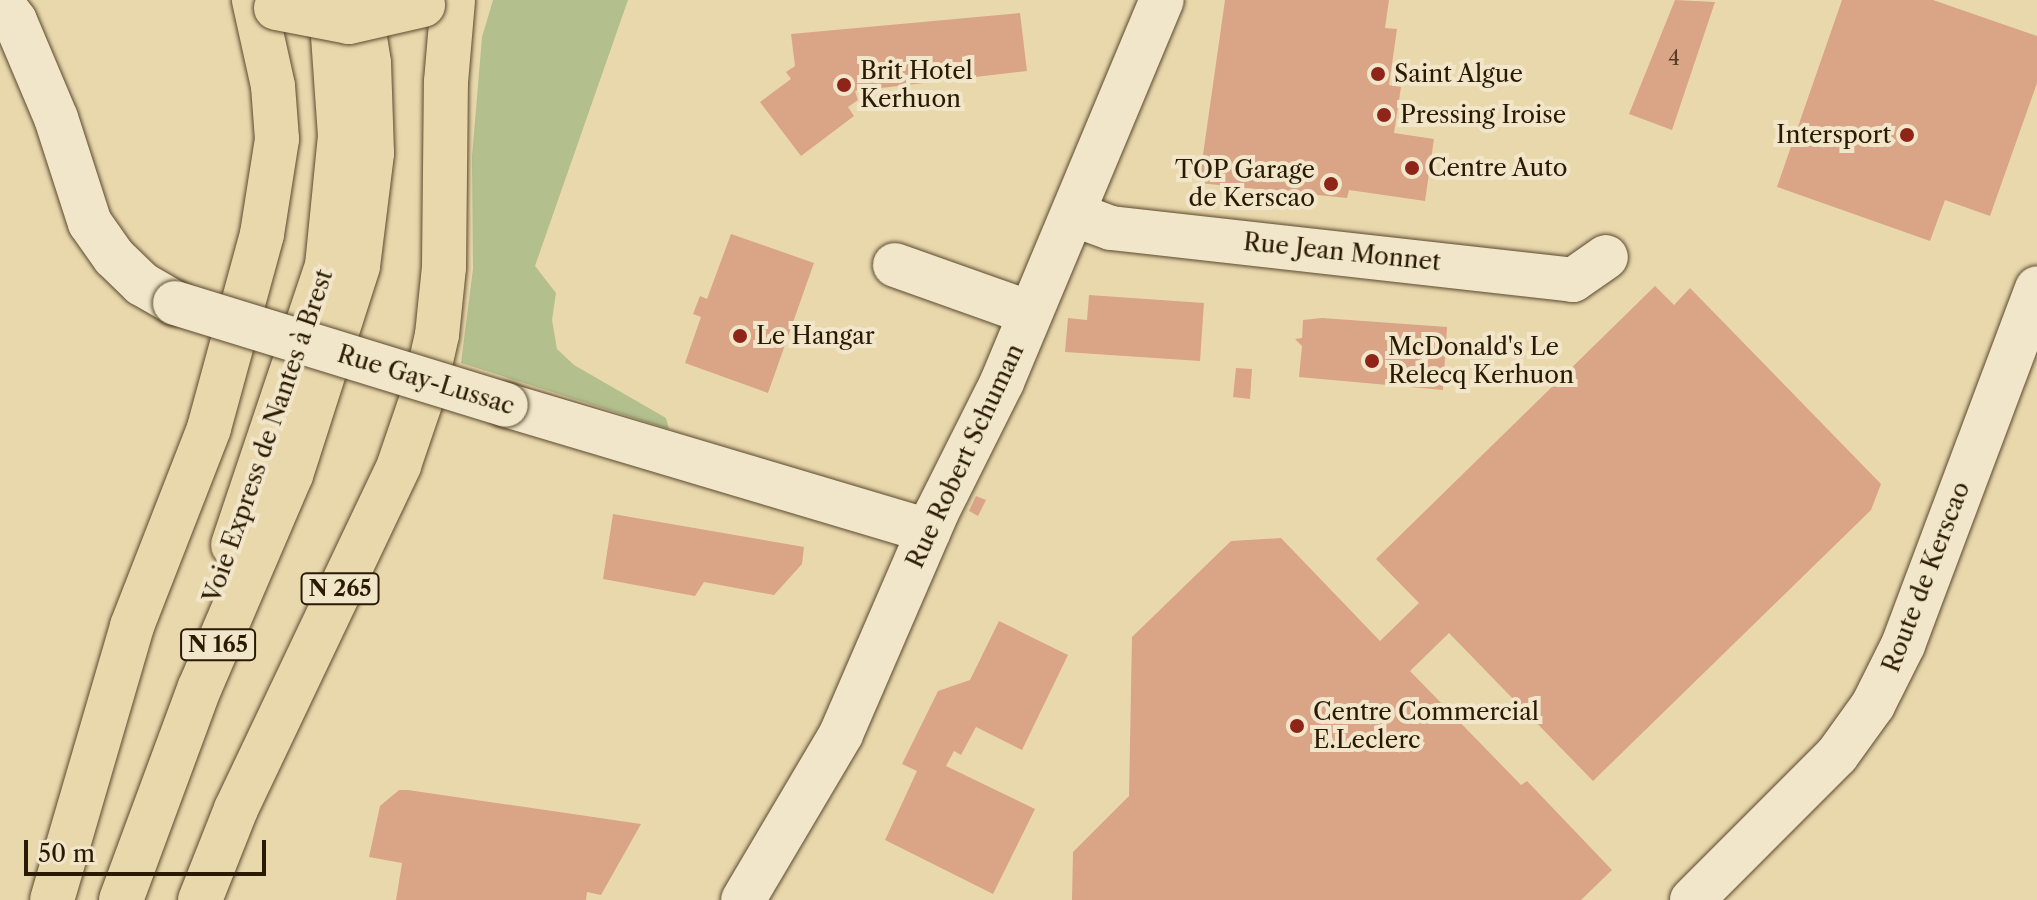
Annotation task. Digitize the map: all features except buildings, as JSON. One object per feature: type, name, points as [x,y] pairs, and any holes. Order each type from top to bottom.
[{"type":"highway","name":"Voie Express de Nantes à Brest","points":[[95,900],[218,587],[327,266],[340,136],[330,0]]},
{"type":"highway","name":"Voie Express de Nantes à Brest","points":[[121,900],[200,687],[296,461],[358,266],[372,153],[369,63],[359,0]]},
{"type":"highway","points":[[52,900],[132,626],[209,428],[262,234],[277,139],[263,3],[349,22],[436,2]]},
{"type":"highway","name":"N 265","points":[[200,900],[236,809],[399,465],[424,392],[437,335],[444,267],[446,82],[436,2]]},
{"type":"street","name":"Rue Robert Schuman","points":[[743,900],[841,734],[929,531],[1030,313],[1162,0]]},
{"type":"street","name":"Rue Gay-Lussac","points":[[0,1],[15,21],[56,118],[90,223],[133,275],[175,303],[929,531]]},
{"type":"street","name":"Rue Jean Monnet","points":[[1073,214],[1111,228],[1573,280],[1606,257]]},
{"type":"street","points":[[895,265],[1030,313]]},
{"type":"street","name":"Route de Kerscao","points":[[1692,900],[1837,755],[1873,705],[1903,645],[2037,288]]},
{"type":"green space","points":[[493,0],[628,0],[535,266],[556,293],[552,320],[557,349],[574,365],[666,418],[669,429],[461,363],[473,269],[472,157],[482,37]]},
{"type":"place","name":"Saint Algue","points":[[1378,74]]},
{"type":"place","name":"Brit Hotel Kerhuon","points":[[844,85]]},
{"type":"place","name":"Pressing Iroise","points":[[1384,115]]},
{"type":"place","name":"Intersport","points":[[1907,135]]},
{"type":"place","name":"Centre Auto","points":[[1412,168]]},
{"type":"place","name":"TOP Garage de Kerscao","points":[[1331,184]]},
{"type":"place","name":"Le Hangar","points":[[740,336]]},
{"type":"place","name":"McDonald's Le Relecq Kerhuon","points":[[1372,361]]},
{"type":"place","name":"Centre Commercial E.Leclerc","points":[[1297,726]]}]
